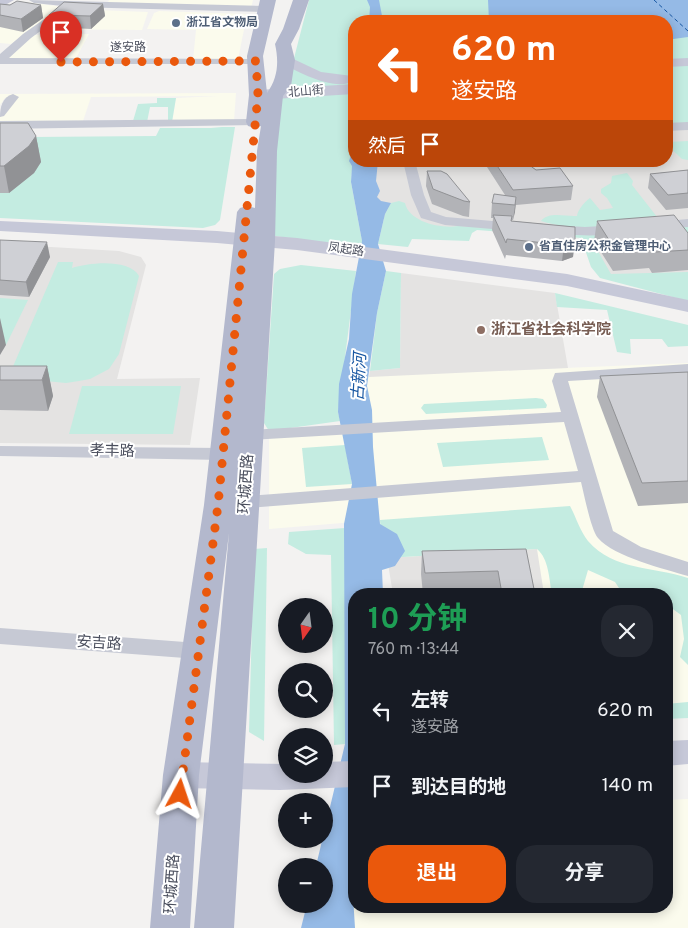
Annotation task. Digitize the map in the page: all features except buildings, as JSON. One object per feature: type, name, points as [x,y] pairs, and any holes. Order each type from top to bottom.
[{"type":"main road","points":[[0,4],[7,0]]},
{"type":"main road","name":"环城西路","points":[[285,52],[284,17],[289,0]]},
{"type":"main road","name":"环城西路","points":[[214,928],[250,435],[251,244],[255,123],[271,92],[301,0]]},
{"type":"main road","name":"环城西路","points":[[271,3],[256,61],[271,92]]},
{"type":"main road","name":"环城西路","points":[[170,928],[181,775],[251,244],[267,152],[271,92],[268,85],[271,66],[271,3]]},
{"type":"main road","points":[[285,52],[308,74],[348,80]]},
{"type":"main road","points":[[673,65],[688,64]]},
{"type":"main road","name":"北山街","points":[[271,92],[348,82]]},
{"type":"main road","name":"北山街","points":[[271,92],[348,89]]},
{"type":"main road","name":"凤起路","points":[[0,226],[348,250],[567,280],[688,306]]},
{"type":"main road","points":[[0,237],[251,244]]},
{"type":"main road","points":[[673,753],[688,752]]},
{"type":"main road","points":[[181,775],[280,777],[348,774]]},
{"type":"street","points":[[34,0],[71,4],[271,3]]},
{"type":"street","points":[[0,61],[27,36],[71,4]]},
{"type":"street","name":"遂安路","points":[[0,61],[256,61]]},
{"type":"street","points":[[0,114],[13,97]]},
{"type":"street","points":[[0,125],[255,123]]},
{"type":"street","points":[[673,127],[688,126]]},
{"type":"street","points":[[410,167],[415,179],[414,189],[426,216],[445,221],[585,231],[688,223]]},
{"type":"street","points":[[688,369],[561,376],[560,381],[605,534],[613,542],[628,551],[688,570]]},
{"type":"street","points":[[250,435],[570,417]]},
{"type":"street","name":"孝丰路","points":[[0,451],[223,454]]},
{"type":"street","points":[[246,502],[588,476]]},
{"type":"street","name":"安吉路","points":[[0,636],[198,651]]},
{"type":"shaded area","points":[[109,0],[253,0],[251,8],[107,4]]},
{"type":"shaded area","points":[[18,1],[56,6],[59,8],[59,11],[11,44],[0,43],[0,12]]},
{"type":"shaded area","points":[[72,9],[148,12],[142,30],[45,29],[62,13]]},
{"type":"shaded area","points":[[159,11],[247,14],[238,60],[193,60],[196,30],[147,29],[154,13]]},
{"type":"shaded area","points":[[89,34],[75,60],[6,59],[33,35]]},
{"type":"shaded area","points":[[236,93],[234,121],[172,122],[176,98],[218,96],[91,97],[82,124],[0,124],[0,117],[14,98],[5,98],[0,105],[0,94]]},
{"type":"shaded area","points":[[688,128],[688,300],[604,277],[583,236],[440,229],[378,217],[371,167],[673,167],[673,129]]},
{"type":"shaded area","points":[[0,244],[119,251],[141,257],[146,265],[117,379],[200,378],[190,445],[0,443]]},
{"type":"shaded area","name":"浙江省社会科学院","points":[[401,273],[555,293],[568,368],[369,377],[370,371],[400,368]]},
{"type":"shaded area","points":[[688,363],[688,711],[673,711],[673,588],[517,588],[387,558],[379,520],[269,529],[269,431],[364,422],[360,376]]},
{"type":"shaded area","points":[[537,549],[543,588],[392,588],[387,558]]},
{"type":"shaded area","points":[[688,799],[688,928],[340,928],[348,877],[348,913],[673,913],[673,800]]},
{"type":"green space","points":[[309,0],[688,0],[688,126],[673,127],[673,15],[348,15],[348,167],[352,167],[351,182],[362,241],[361,247],[274,236],[274,178],[282,86],[293,62]]},
{"type":"green space","points":[[157,98],[176,98],[172,122],[168,122],[168,107],[150,107],[147,122],[133,121],[138,104],[157,103]]},
{"type":"green space","points":[[235,127],[220,220],[215,225],[203,228],[0,218],[0,131],[31,137],[156,136],[160,128]]},
{"type":"green space","points":[[688,141],[688,160],[682,159],[673,151],[673,142]]},
{"type":"green space","points":[[627,173],[633,181],[632,185],[661,222],[571,227],[541,221],[553,215],[577,216],[582,206],[590,198],[600,210],[613,208],[607,198],[601,193],[601,189],[611,183],[612,176]]},
{"type":"green space","points":[[399,201],[405,203],[413,215],[427,223],[451,227],[587,234],[688,226],[688,249],[672,233],[591,239],[611,274],[688,272],[688,301],[600,278],[591,267],[581,238],[477,230],[472,233],[469,241],[412,239],[408,247],[378,244],[385,214],[391,203]]},
{"type":"green space","points":[[58,262],[73,262],[72,268],[108,263],[118,264],[134,270],[139,276],[119,354],[109,369],[90,379],[66,383],[45,381],[5,385]]},
{"type":"green space","points":[[301,265],[356,271],[338,412],[340,421],[269,431],[264,423],[274,274],[280,269]]},
{"type":"green space","points":[[386,271],[401,273],[400,368],[370,371],[377,313]]},
{"type":"green space","points":[[555,293],[688,325],[688,346],[668,347],[662,339],[630,339],[631,354],[617,352],[607,310],[557,307]]},
{"type":"green space","points":[[0,298],[28,300],[6,345],[0,344]]},
{"type":"green space","points":[[82,386],[181,386],[173,434],[69,434]]},
{"type":"green space","points":[[543,399],[547,405],[546,408],[426,414],[421,408],[424,404]]},
{"type":"green space","points":[[542,437],[549,460],[443,467],[437,443]]},
{"type":"green space","points":[[345,445],[352,484],[306,487],[302,448]]},
{"type":"green space","points":[[570,506],[585,537],[598,551],[622,563],[688,578],[688,665],[680,657],[684,639],[681,615],[673,609],[673,588],[619,588],[615,582],[588,570],[583,588],[551,588],[544,558],[537,549],[387,558],[382,554],[380,520]]},
{"type":"green space","points":[[345,528],[345,744],[334,745],[331,555],[306,554],[288,544],[289,532]]},
{"type":"green space","points":[[267,548],[264,741],[249,732],[254,549]]},
{"type":"green space","points":[[688,702],[688,718],[673,719],[673,703]]},
{"type":"water","points":[[367,0],[379,0],[382,15],[369,15],[370,7]]},
{"type":"water","points":[[488,0],[688,0],[688,37],[673,39],[673,15],[489,15]]},
{"type":"water","name":"古新河","points":[[352,167],[377,167],[376,181],[380,191],[377,197],[381,201],[391,203],[385,214],[378,244],[386,271],[377,313],[367,386],[372,410],[373,447],[380,524],[397,534],[405,551],[395,566],[382,570],[383,588],[348,588],[348,913],[354,913],[355,928],[301,928],[305,913],[333,913],[333,858],[318,858],[320,848],[333,848],[333,794],[345,744],[344,524],[352,484],[338,412],[339,384],[349,339],[352,294],[362,241],[351,182]]},
{"type":"ferry route","points":[[654,0],[670,15]]},
{"type":"ferry route","points":[[673,17],[688,31]]},
{"type":"place","name":"浙江省文物局","points":[[176,23]]},
{"type":"place","name":"省直住房公积金管理中心","points":[[529,247]]},
{"type":"place","name":"浙江省社会科学院","points":[[481,330]]},
{"type":"route","points":[[61,62],[256,61],[258,95],[218,505],[180,794]]}]
